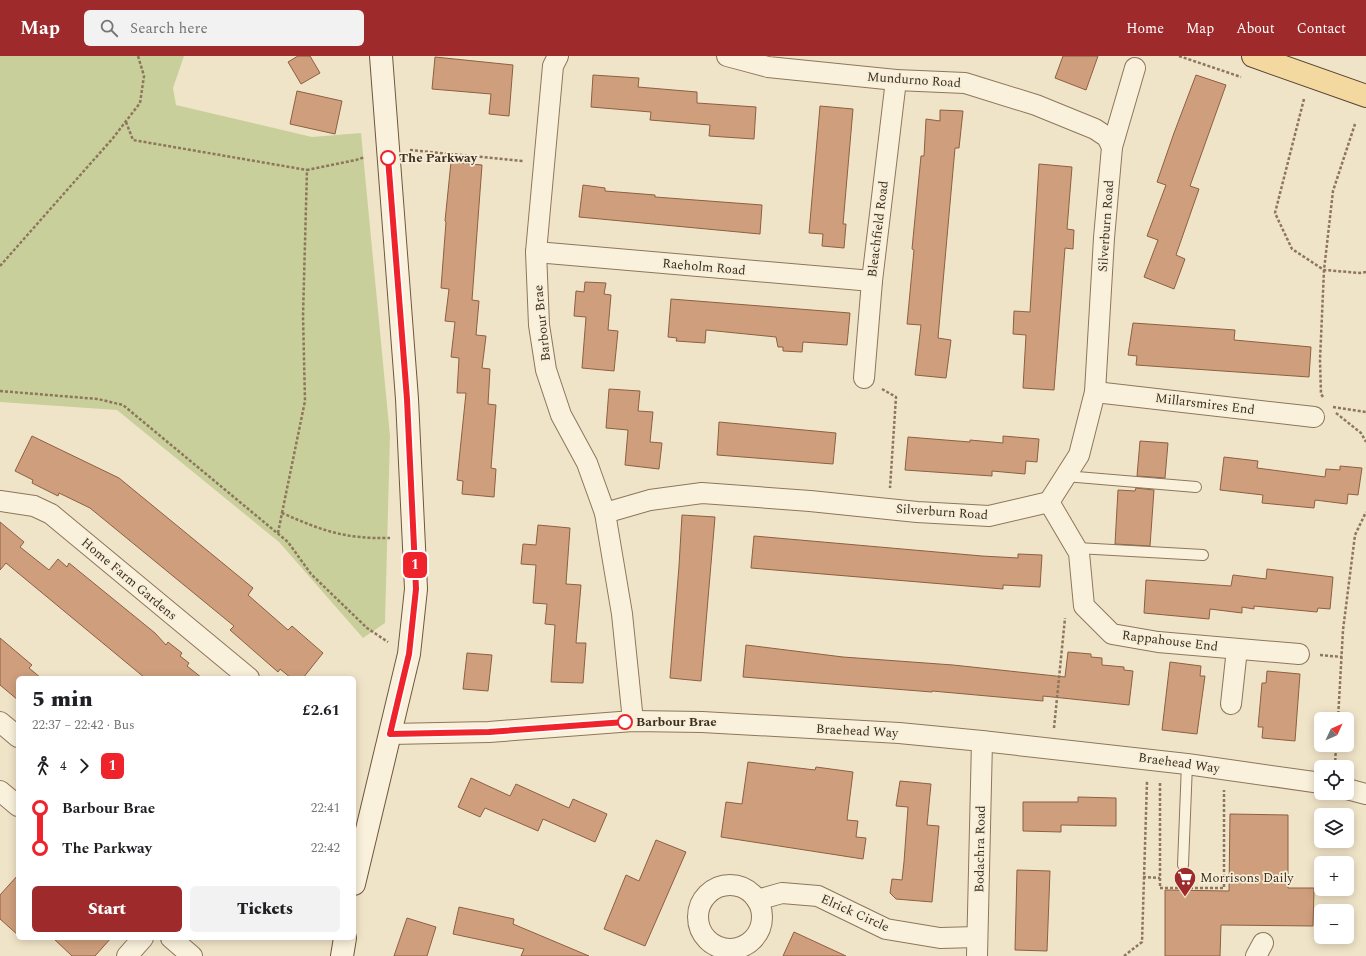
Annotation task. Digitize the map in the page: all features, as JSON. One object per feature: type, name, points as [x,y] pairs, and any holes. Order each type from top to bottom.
[{"type":"main road","points":[[1253,56],[1366,96]]},
{"type":"street","points":[[356,872],[390,734],[409,648],[416,589],[407,399],[381,56]]},
{"type":"street","name":"Barbour Brae","points":[[558,56],[553,66],[536,252],[539,325],[546,370],[561,415],[587,463],[604,513],[622,614],[633,721]]},
{"type":"street","name":"Mundurno Road","points":[[726,56],[768,67],[896,80],[965,83],[1029,102],[1095,129],[1107,137],[1112,147]]},
{"type":"street","name":"Silverburn Road","points":[[604,513],[650,500],[702,493],[888,508],[917,512],[989,516],[1049,502],[1079,455],[1095,392],[1104,238],[1112,147],[1135,68]]},
{"type":"street","name":"Bleachfield Road","points":[[864,378],[872,281],[896,80]]},
{"type":"street","name":"Raeholm Road","points":[[536,252],[872,281]]},
{"type":"street","name":"Millarsmires End","points":[[1095,392],[1323,412]]},
{"type":"street","name":"Home Farm Gardens","points":[[0,501],[34,506],[51,514],[247,676]]},
{"type":"street","points":[[1049,502],[1079,553],[1083,602]]},
{"type":"street","name":"Rappahouse End","points":[[1083,602],[1084,606],[1112,634],[1158,642],[1299,654]]},
{"type":"street","name":"Rappahouse End","points":[[1231,704],[1237,649]]},
{"type":"street","name":"Braehead Way","points":[[390,734],[489,732],[633,721],[702,722],[899,733],[982,741],[1160,760],[1314,782]]},
{"type":"street","points":[[0,722],[16,735]]},
{"type":"street","name":"Bodachra Road","points":[[977,947],[982,741]]},
{"type":"street","points":[[1354,791],[1366,794]]},
{"type":"street","name":"Elrick Circle","points":[[757,900],[782,893],[818,896],[886,929],[940,938],[977,947]]},
{"type":"street","points":[[127,956],[141,940]]},
{"type":"street","points":[[173,940],[192,956]]},
{"type":"street","points":[[342,956],[345,940]]},
{"type":"lane","points":[[1066,476],[1196,487]]},
{"type":"lane","points":[[1077,548],[1204,555]]},
{"type":"lane","points":[[1183,865],[1187,764]]},
{"type":"path","points":[[0,266],[140,103],[144,76],[138,56]]},
{"type":"path","points":[[1179,56],[1243,78]]},
{"type":"path","points":[[1299,97],[1305,99],[1275,213],[1292,249],[1324,270],[1366,272]]},
{"type":"path","points":[[126,121],[133,140],[307,170],[356,160],[387,148],[545,163]]},
{"type":"path","points":[[1324,398],[1321,394],[1320,360],[1324,270],[1333,191],[1355,124]]},
{"type":"path","points":[[278,533],[306,401],[303,316],[307,170]]},
{"type":"path","points":[[864,378],[896,397],[888,508]]},
{"type":"path","points":[[0,391],[98,398],[123,405],[288,542],[312,574],[367,628],[386,642],[409,648]]},
{"type":"path","points":[[1323,412],[1328,403]]},
{"type":"path","points":[[1323,412],[1366,412]]},
{"type":"path","points":[[1323,412],[1338,416],[1360,433],[1366,442]]},
{"type":"path","points":[[1338,712],[1343,630],[1354,535],[1366,512]]},
{"type":"path","points":[[282,513],[317,529],[350,537],[414,538]]},
{"type":"path","points":[[1052,748],[1066,612],[1083,602]]},
{"type":"path","points":[[1124,956],[1142,942],[1146,783],[1160,760]]},
{"type":"path","points":[[1143,877],[1160,878]]},
{"type":"green space","points":[[0,56],[184,56],[173,88],[176,105],[312,137],[361,133],[390,436],[385,623],[363,638],[279,542],[117,410],[0,402]]},
{"type":"building","points":[[298,56],[310,56],[320,73],[301,84],[288,62]]},
{"type":"building","points":[[1063,56],[1098,56],[1086,90],[1055,78]]},
{"type":"building","points":[[435,57],[513,65],[509,116],[489,114],[491,94],[432,89]]},
{"type":"building","points":[[593,75],[639,78],[638,87],[697,92],[697,103],[756,107],[754,139],[709,136],[710,125],[650,120],[651,112],[591,107]]},
{"type":"building","points":[[1196,75],[1226,85],[1190,186],[1199,189],[1176,255],[1185,259],[1174,289],[1144,277],[1158,240],[1147,236],[1166,185],[1157,182]]},
{"type":"building","points":[[297,91],[342,101],[335,134],[290,124]]},
{"type":"building","points":[[820,106],[853,109],[843,224],[846,224],[844,248],[822,246],[823,234],[809,233]]},
{"type":"building","points":[[940,110],[963,111],[959,148],[955,148],[938,338],[951,340],[946,378],[915,375],[921,325],[907,324],[914,250],[912,249],[921,156],[924,156],[926,119],[940,121]]},
{"type":"building","points":[[451,162],[482,165],[472,300],[479,301],[476,335],[486,336],[482,368],[490,369],[488,404],[496,405],[491,468],[496,469],[494,497],[462,494],[463,481],[457,480],[466,393],[457,393],[459,358],[451,357],[455,322],[445,321],[449,289],[441,288],[445,221]]},
{"type":"building","points":[[1039,164],[1072,167],[1067,229],[1074,230],[1073,249],[1065,248],[1054,390],[1023,388],[1026,335],[1013,334],[1014,311],[1030,312]]},
{"type":"building","points":[[583,185],[605,188],[605,191],[655,195],[655,197],[762,205],[760,234],[579,217]]},
{"type":"building","points":[[585,282],[606,283],[604,294],[611,295],[608,330],[618,331],[614,371],[582,368],[586,317],[574,316],[576,291],[584,292]]},
{"type":"building","points":[[671,299],[850,313],[847,345],[803,342],[802,352],[783,351],[783,347],[778,347],[776,337],[706,330],[705,343],[676,341],[677,338],[668,337]]},
{"type":"building","points":[[1133,323],[1235,330],[1234,340],[1311,347],[1309,377],[1136,365],[1137,356],[1128,355]]},
{"type":"building","points":[[609,389],[640,391],[638,411],[653,412],[650,442],[662,443],[659,469],[625,465],[628,430],[606,428]]},
{"type":"building","points":[[719,422],[836,433],[833,464],[717,455]]},
{"type":"building","points":[[32,436],[119,478],[253,588],[248,595],[288,630],[292,626],[323,653],[305,676],[289,676],[280,669],[278,672],[230,630],[234,626],[90,508],[59,493],[58,496],[32,483],[33,480],[15,471]]},
{"type":"building","points":[[1003,436],[1039,439],[1037,462],[1026,461],[1025,474],[992,471],[992,476],[905,470],[908,437],[1003,443]]},
{"type":"building","points":[[1140,441],[1168,443],[1165,478],[1137,476]]},
{"type":"building","points":[[1224,457],[1258,461],[1257,468],[1325,477],[1326,469],[1340,470],[1340,466],[1362,468],[1358,495],[1348,494],[1347,504],[1315,500],[1314,508],[1262,503],[1263,495],[1220,490]]},
{"type":"building","points":[[1136,488],[1154,490],[1150,546],[1115,544],[1118,490],[1135,491]]},
{"type":"building","points":[[682,515],[715,517],[701,681],[670,678]]},
{"type":"building","points":[[0,522],[24,542],[20,547],[49,570],[58,559],[67,567],[69,563],[155,633],[166,645],[168,642],[182,653],[180,656],[189,663],[187,666],[200,676],[143,676],[6,563],[0,570]]},
{"type":"building","points":[[538,525],[570,528],[566,584],[581,585],[576,643],[586,643],[583,683],[551,682],[555,625],[545,624],[547,604],[533,603],[536,565],[521,564],[523,544],[536,545]]},
{"type":"building","points":[[754,536],[982,556],[1018,558],[1018,554],[1042,555],[1040,587],[1003,585],[1003,589],[751,568]]},
{"type":"building","points":[[1267,569],[1333,577],[1330,609],[1318,608],[1317,612],[1254,606],[1254,609],[1242,607],[1242,613],[1210,609],[1209,619],[1144,613],[1146,580],[1231,586],[1233,575],[1266,579]]},
{"type":"building","points":[[0,638],[32,665],[29,668],[39,676],[16,676],[16,698],[0,685]]},
{"type":"building","points":[[746,645],[843,657],[953,665],[1065,677],[1068,652],[1091,654],[1091,657],[1102,658],[1102,665],[1124,667],[1124,670],[1133,671],[1129,705],[1043,696],[1043,701],[743,677]]},
{"type":"building","points":[[467,653],[492,655],[488,691],[463,689]]},
{"type":"building","points":[[1170,662],[1201,666],[1200,676],[1205,676],[1197,734],[1162,730]]},
{"type":"building","points":[[1267,671],[1300,674],[1295,741],[1262,738],[1263,727],[1258,727],[1262,683],[1266,683]]},
{"type":"building","points":[[748,762],[815,770],[816,767],[853,772],[847,820],[858,821],[856,837],[866,838],[863,859],[721,837],[726,802],[742,804]]},
{"type":"building","points":[[471,778],[510,796],[516,784],[569,808],[573,799],[607,814],[595,842],[543,819],[538,831],[485,808],[480,817],[458,807]]},
{"type":"building","points":[[900,781],[931,784],[927,825],[939,826],[932,902],[896,899],[890,893],[892,879],[902,880],[904,862],[908,807],[896,806]]},
{"type":"building","points":[[1078,797],[1116,798],[1116,826],[1061,825],[1061,832],[1023,831],[1023,802],[1078,802]]},
{"type":"building","points":[[1230,814],[1288,815],[1288,888],[1314,888],[1313,926],[1221,925],[1220,956],[1165,956],[1165,890],[1229,891]]},
{"type":"building","points":[[656,840],[686,852],[645,946],[604,929],[626,875],[639,881]]},
{"type":"building","points":[[1017,870],[1050,871],[1047,951],[1015,950]]},
{"type":"building","points":[[16,877],[16,933],[0,919],[0,895]]},
{"type":"building","points":[[459,907],[514,919],[513,924],[589,956],[521,956],[524,949],[453,934]]},
{"type":"building","points":[[407,918],[436,927],[427,956],[394,956]]},
{"type":"building","points":[[794,932],[846,956],[783,956]]},
{"type":"building","points":[[55,940],[109,940],[95,956],[72,956]]},
{"type":"bus line","name":"1","points":[[388,158],[407,399],[416,589],[409,654],[390,734],[489,732],[625,722]]},
{"type":"place","name":"The Parkway","points":[[388,158]]},
{"type":"place","name":"Barbour Brae","points":[[625,722]]},
{"type":"place","name":"Morrisons Daily","points":[[1185,898]]}]
